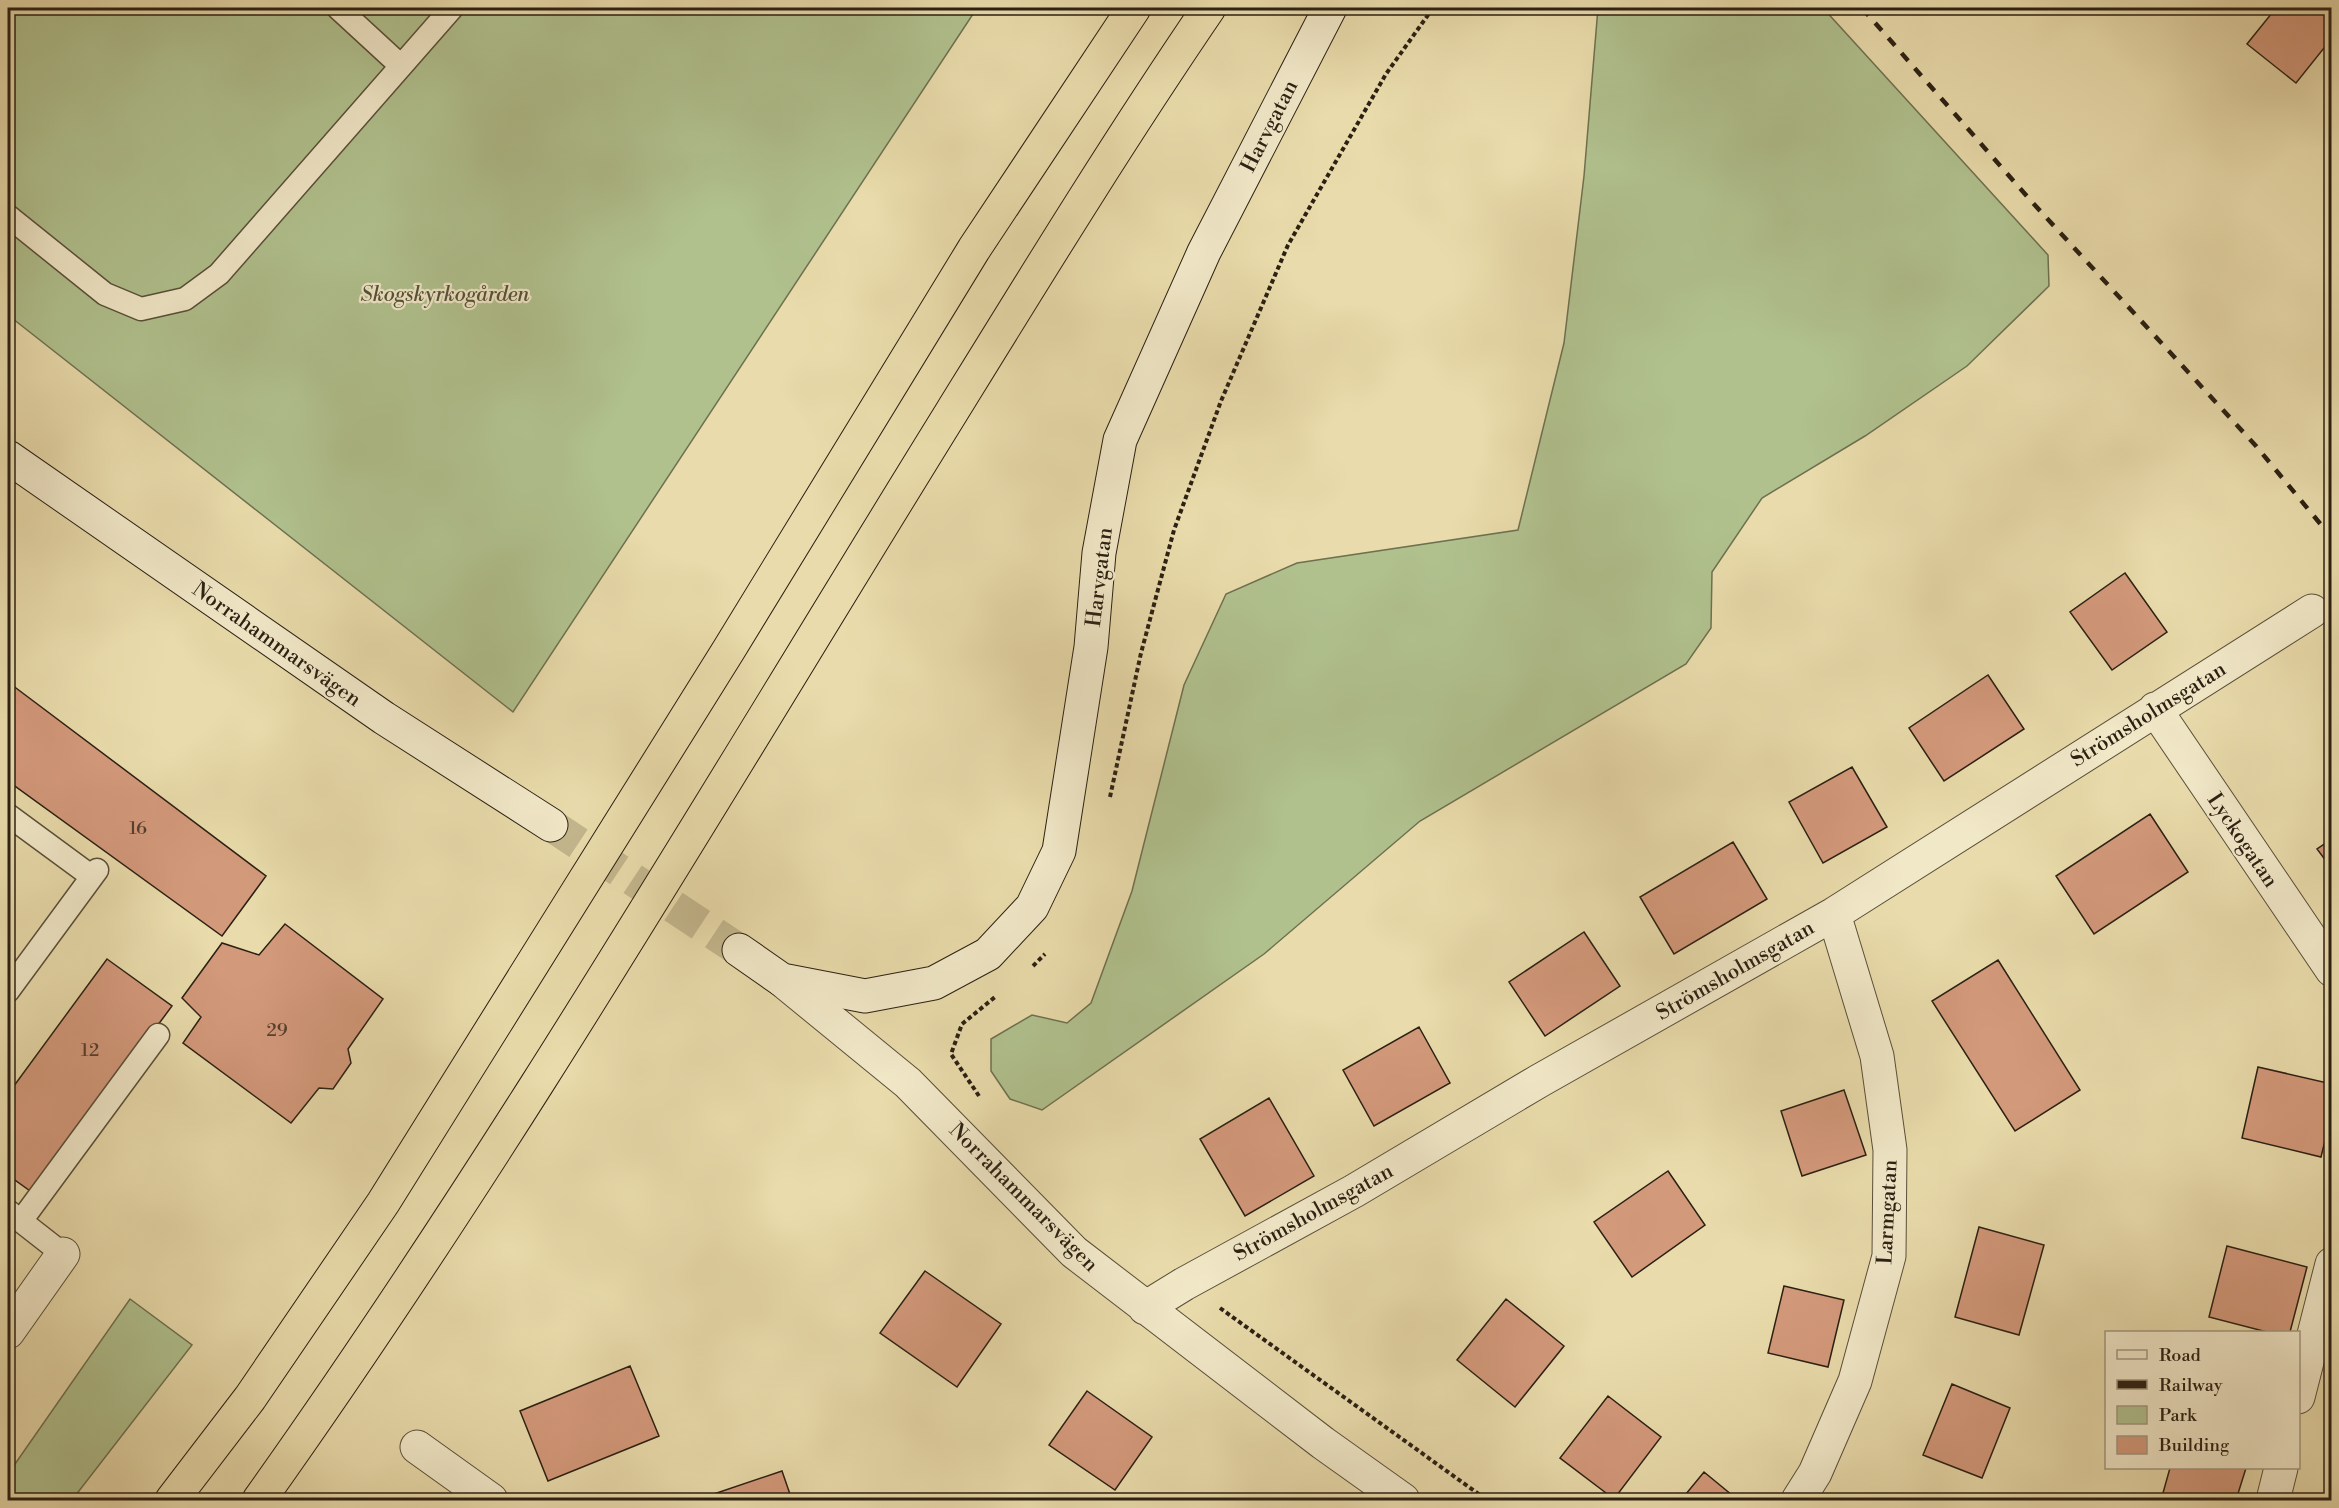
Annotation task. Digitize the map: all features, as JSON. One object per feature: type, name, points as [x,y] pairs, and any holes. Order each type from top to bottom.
[{"type":"highway","points":[[172,1500],[250,1398],[383,1203],[728,651],[974,249],[1134,8]]},
{"type":"highway","points":[[259,1500],[307,1433],[530,1096],[1028,289],[1151,93],[1209,8]]},
{"type":"street","name":"Harvgatan","points":[[782,980],[865,996],[934,983],[988,954],[1032,907],[1059,851],[1090,647],[1099,553],[1120,440],[1204,252],[1330,8]]},
{"type":"street","name":"Norrahammarsvägen","points":[[8,457],[384,718],[550,825]]},
{"type":"street","name":"Strömsholmsgatan","points":[[1145,1308],[1184,1284],[1354,1191],[1539,1081],[1834,914],[2312,611]]},
{"type":"street","name":"Lyckogatan","points":[[2155,710],[2331,970]]},
{"type":"street","name":"Larmgatan","points":[[1798,1500],[1815,1473],[1855,1381],[1889,1256],[1890,1150],[1877,1056],[1834,914]]},
{"type":"street","name":"Norrahammarsvägen","points":[[739,950],[782,980],[908,1083],[1074,1252],[1323,1443],[1403,1500]]},
{"type":"street","points":[[8,1332],[63,1254]]},
{"type":"street","points":[[2300,1389],[2331,1264]]},
{"type":"street","points":[[417,1447],[486,1499]]},
{"type":"street","points":[[2273,1500],[2281,1469]]},
{"type":"lane","points":[[338,8],[401,66]]},
{"type":"lane","points":[[8,216],[105,294],[141,309],[185,299],[219,274],[452,8]]},
{"type":"lane","points":[[8,814],[94,873],[8,991]]},
{"type":"lane","points":[[63,1254],[14,1216],[158,1035]]},
{"type":"path","points":[[1109,799],[1141,653],[1174,530],[1221,400],[1288,245],[1386,74],[1433,8]]},
{"type":"path","points":[[1032,967],[1047,951]]},
{"type":"path","points":[[980,1098],[951,1054],[962,1024],[999,994]]},
{"type":"green space","name":"Skogskyrkogården","points":[[8,8],[977,8],[513,712],[8,315]]},
{"type":"green space","points":[[1598,8],[1823,8],[2048,255],[2049,286],[1967,366],[1865,436],[1762,498],[1712,572],[1711,628],[1686,664],[1420,821],[1264,954],[1042,1110],[1010,1099],[991,1071],[991,1039],[1032,1015],[1067,1023],[1091,1003],[1132,891],[1184,685],[1226,594],[1297,563],[1518,530],[1564,343],[1584,176]]},
{"type":"green space","points":[[130,1299],[192,1345],[72,1500],[8,1500],[8,1474]]},
{"type":"building","points":[[2276,8],[2332,8],[2332,38],[2296,83],[2247,44]]},
{"type":"building","points":[[2125,573],[2167,632],[2112,670],[2070,612]]},
{"type":"building","points":[[1988,675],[2024,729],[1944,781],[1909,728]]},
{"type":"building","points":[[8,682],[266,876],[222,936],[8,781]]},
{"type":"building","points":[[1852,767],[1887,827],[1823,863],[1789,802]]},
{"type":"building","points":[[2150,814],[2188,872],[2094,934],[2056,876]]},
{"type":"building","points":[[2332,839],[2332,869],[2317,849]]},
{"type":"building","points":[[1733,842],[1767,899],[1674,954],[1640,897]]},
{"type":"building","points":[[285,924],[383,999],[348,1049],[351,1063],[333,1089],[319,1088],[291,1123],[183,1043],[201,1017],[182,998],[222,943],[259,955]]},
{"type":"building","points":[[1584,932],[1620,986],[1545,1036],[1509,982]]},
{"type":"building","points":[[107,959],[172,1006],[33,1193],[8,1175],[8,1094]]},
{"type":"building","points":[[1998,960],[2080,1090],[2015,1131],[1932,1001]]},
{"type":"building","points":[[1419,1027],[1450,1083],[1374,1126],[1343,1070]]},
{"type":"building","points":[[2258,1067],[2332,1084],[2332,1112],[2321,1157],[2242,1138]]},
{"type":"building","points":[[1844,1090],[1866,1155],[1802,1176],[1781,1111]]},
{"type":"building","points":[[1269,1098],[1314,1176],[1245,1216],[1200,1139]]},
{"type":"building","points":[[1668,1171],[1705,1225],[1632,1277],[1594,1222]]},
{"type":"building","points":[[1979,1227],[2044,1245],[2019,1335],[1955,1317]]},
{"type":"building","points":[[2227,1246],[2307,1267],[2290,1331],[2263,1331],[2209,1317]]},
{"type":"building","points":[[925,1271],[1001,1324],[957,1387],[880,1333]]},
{"type":"building","points":[[1784,1286],[1844,1300],[1828,1367],[1768,1353]]},
{"type":"building","points":[[1506,1299],[1564,1346],[1515,1407],[1457,1360]]},
{"type":"building","points":[[630,1366],[659,1436],[548,1481],[520,1411]]},
{"type":"building","points":[[1952,1384],[2010,1408],[1982,1478],[1923,1455]]},
{"type":"building","points":[[1087,1391],[1152,1437],[1115,1490],[1049,1445]]},
{"type":"building","points":[[1608,1396],[1661,1437],[1614,1499],[1560,1458]]},
{"type":"building","points":[[2170,1469],[2246,1469],[2236,1500],[2161,1500]]},
{"type":"building","points":[[782,1471],[792,1500],[696,1500]]},
{"type":"building","points":[[1704,1472],[1738,1500],[1681,1500]]},
{"type":"tunnel","points":[[551,825],[739,950]]},
{"type":"railway","points":[[1862,8],[2032,202],[2256,446],[2332,538]]}]
